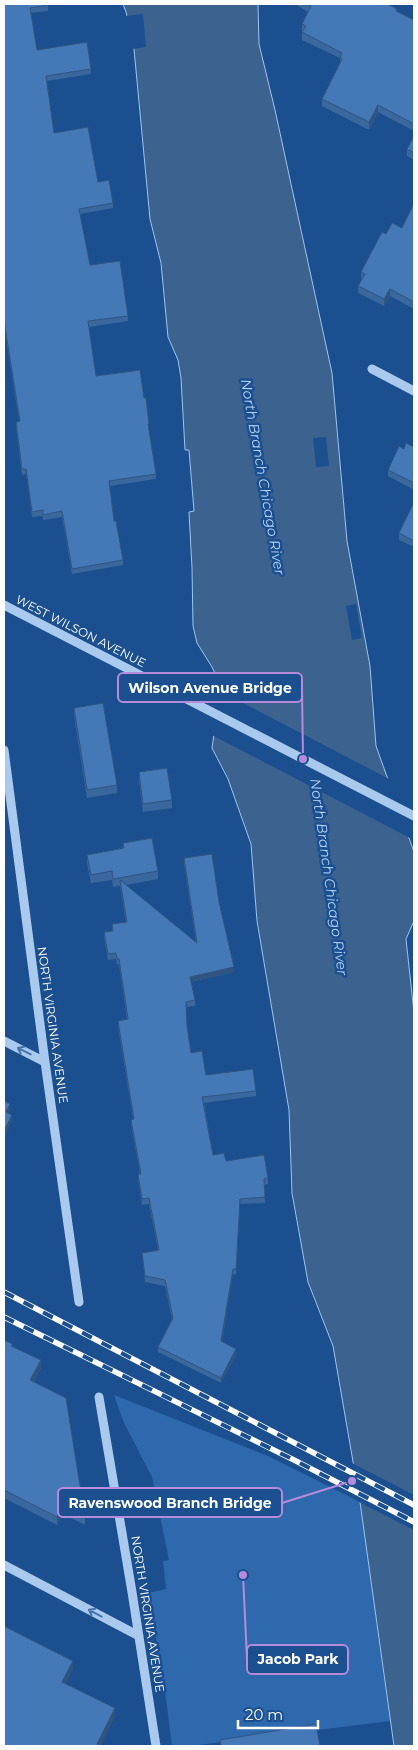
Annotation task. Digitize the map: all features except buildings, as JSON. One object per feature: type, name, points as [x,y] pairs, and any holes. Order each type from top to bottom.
[{"type":"street","points":[[372,369],[414,391]]},
{"type":"street","name":"WEST WILSON AVENUE","points":[[4,604],[414,816]]},
{"type":"street","name":"NORTH VIRGINIA AVENUE","points":[[4,750],[44,1062],[79,1302]]},
{"type":"street","points":[[4,1041],[44,1062]]},
{"type":"street","name":"NORTH VIRGINIA AVENUE","points":[[99,1397],[156,1746]]},
{"type":"street","points":[[4,1565],[139,1636]]},
{"type":"shaded area","points":[[114,1395],[268,1456],[360,1502],[390,1721],[190,1746],[172,1746],[165,1691],[148,1593],[166,1589],[163,1561],[169,1560],[152,1477],[124,1423]]},
{"type":"water","name":"North Branch Chicago River","points":[[123,4],[258,4],[259,44],[332,373],[347,541],[370,666],[376,746],[414,852],[414,921],[406,939],[414,1013],[414,1746],[394,1746],[360,1502],[333,1346],[308,1282],[292,1193],[289,1110],[257,921],[251,844],[228,779],[212,748],[221,686],[197,643],[193,626],[189,512],[194,511],[189,450],[185,450],[181,378],[178,360],[168,337],[161,263],[150,219],[134,49]]},
{"type":"pier","points":[[143,14],[146,47],[132,49],[125,16]]},
{"type":"pier","points":[[326,437],[329,466],[316,467],[313,438]]},
{"type":"pier","points":[[356,604],[362,638],[352,640],[346,606]]},
{"type":"pier","points":[[218,690],[391,780],[412,839],[212,735]]},
{"type":"pier","points":[[350,1462],[414,1495],[414,1530],[357,1501]]},
{"type":"railway","points":[[4,1292],[414,1505]]},
{"type":"railway","points":[[4,1317],[294,1460],[414,1522]]},
{"type":"place","name":"Wilson Avenue Bridge","points":[[303,759]]},
{"type":"place","name":"Ravenswood Branch Bridge","points":[[352,1481]]},
{"type":"place","name":"Jacob Park","points":[[243,1575]]}]
